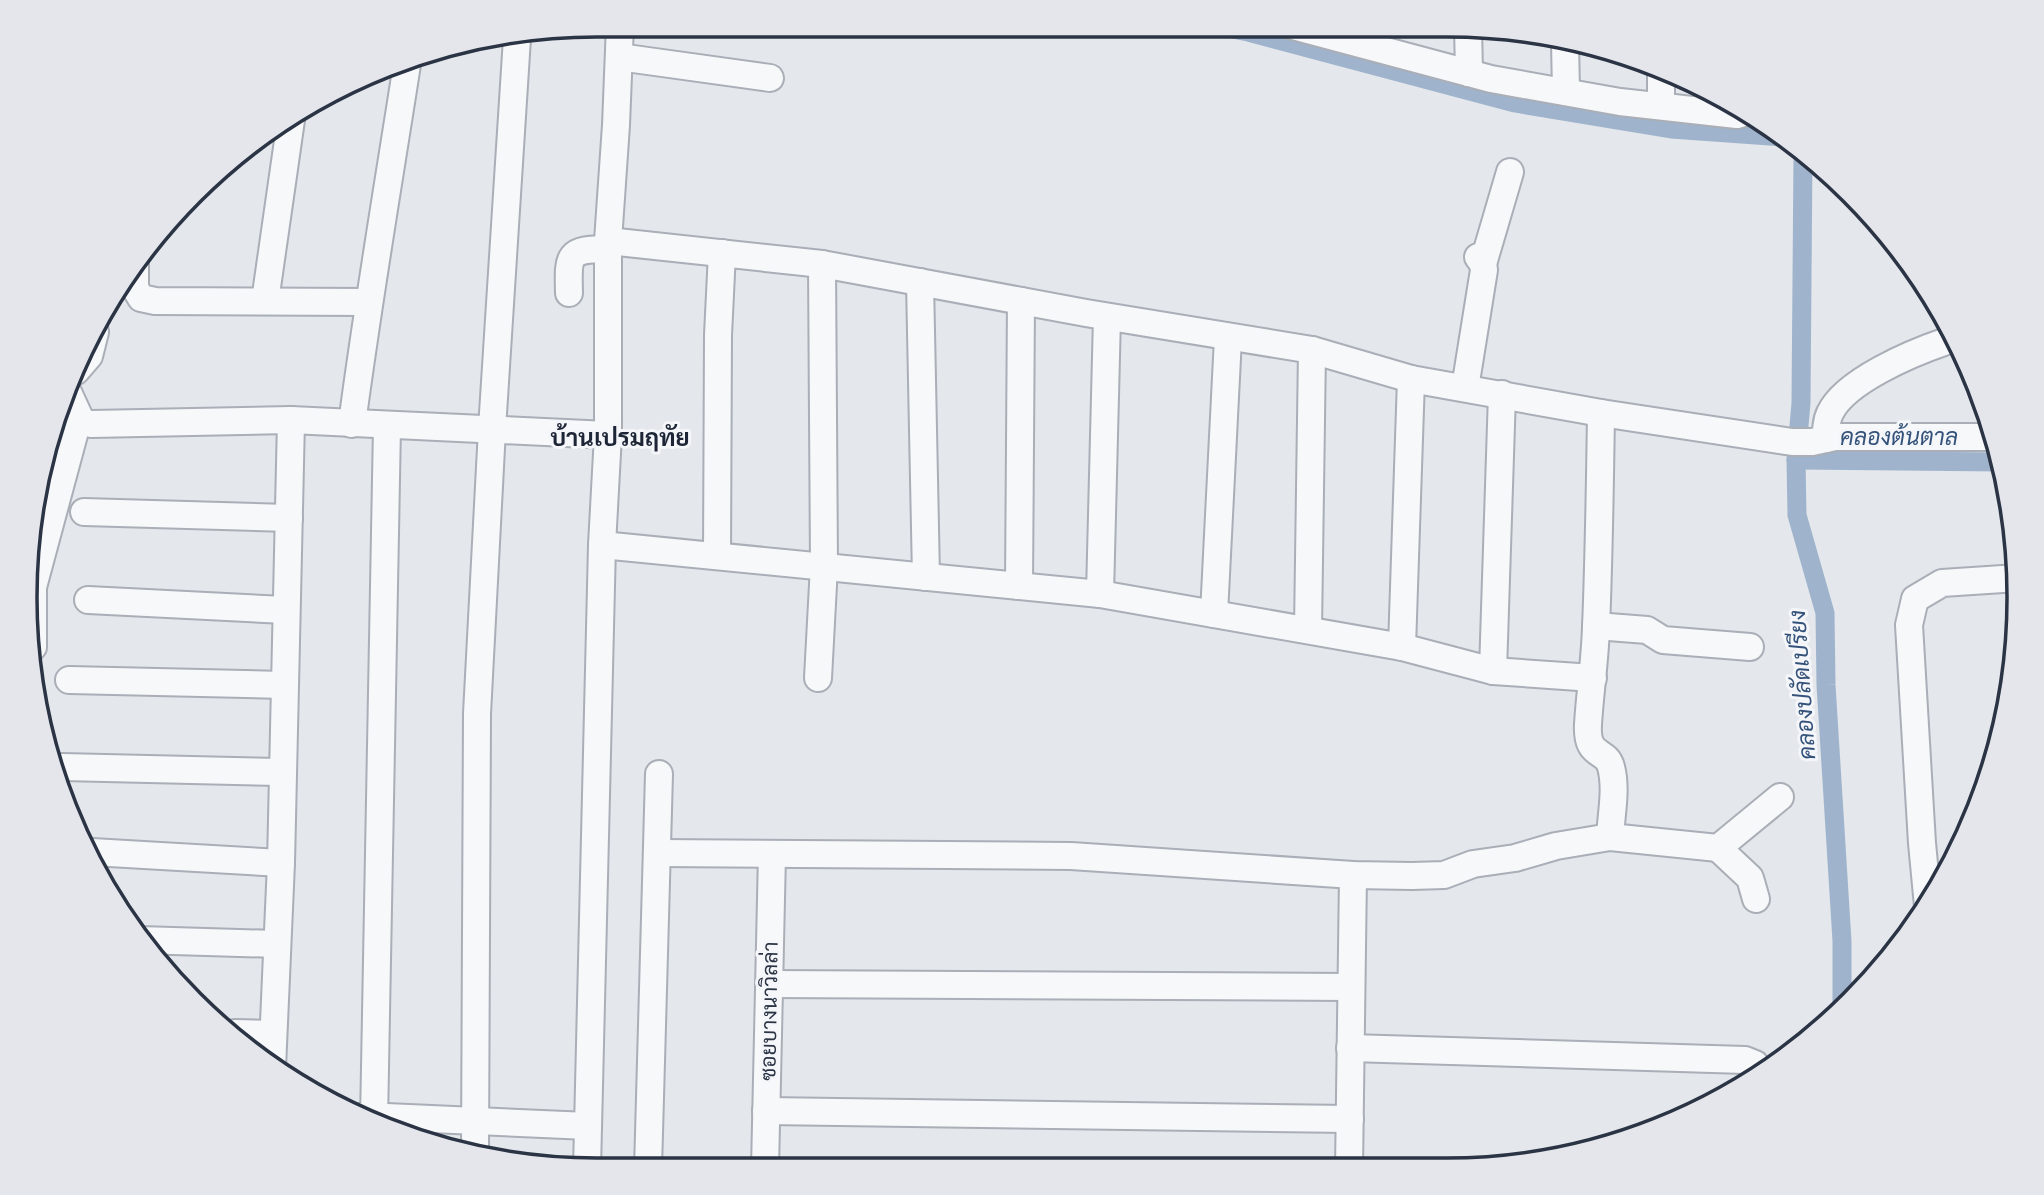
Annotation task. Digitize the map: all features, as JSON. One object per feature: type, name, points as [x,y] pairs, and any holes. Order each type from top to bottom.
[{"type":"street","points":[[587,1158],[602,545],[608,435],[608,245],[620,37]]},
{"type":"street","points":[[1372,37],[1469,73],[1566,92],[1731,114]]},
{"type":"street","points":[[1468,38],[1469,73]]},
{"type":"street","points":[[475,1144],[477,715],[517,43]]},
{"type":"street","points":[[1565,50],[1566,92]]},
{"type":"street","points":[[619,57],[770,78]]},
{"type":"street","points":[[352,424],[368,302],[406,71]]},
{"type":"street","points":[[1661,79],[1661,106]]},
{"type":"street","points":[[265,301],[290,129]]},
{"type":"street","points":[[1465,388],[1484,270],[1481,260],[1510,172]]},
{"type":"street","points":[[569,293],[568,264],[574,254],[587,249],[608,245],[722,253],[822,264],[1107,317],[1312,350],[1411,379],[1601,413],[1810,441],[1847,437],[1983,437]]},
{"type":"street","points":[[717,556],[718,335],[722,253]]},
{"type":"street","points":[[818,678],[824,566],[822,264]]},
{"type":"street","points":[[135,281],[135,288],[141,298],[155,301],[368,302]]},
{"type":"street","points":[[920,282],[926,577]]},
{"type":"street","points":[[1019,586],[1021,301]]},
{"type":"street","points":[[1100,594],[1107,317]]},
{"type":"street","points":[[1214,614],[1228,338]]},
{"type":"street","points":[[1810,441],[1826,422],[1830,412],[1853,386],[1915,352],[1944,342]]},
{"type":"street","points":[[1308,630],[1312,350]]},
{"type":"street","points":[[1402,647],[1411,379]]},
{"type":"street","points":[[1493,671],[1502,394]]},
{"type":"street","points":[[38,569],[79,416],[72,402]]},
{"type":"street","points":[[1601,413],[1596,626],[1588,725],[1590,745],[1611,764],[1613,779],[1610,837]]},
{"type":"street","points":[[91,424],[291,420],[608,435]]},
{"type":"street","points":[[272,1054],[281,863],[291,420]]},
{"type":"street","points":[[371,1110],[387,426]]},
{"type":"street","points":[[85,512],[289,517]]},
{"type":"street","points":[[602,545],[1100,594],[1402,647],[1493,671],[1593,678]]},
{"type":"street","points":[[1926,887],[1909,625],[1916,599],[1942,583],[2006,579]]},
{"type":"street","points":[[88,600],[285,610]]},
{"type":"street","points":[[1596,626],[1647,630],[1663,640],[1750,647]]},
{"type":"street","points":[[69,680],[283,685]]},
{"type":"street","points":[[64,767],[281,772]]},
{"type":"street","points":[[648,1158],[659,774]]},
{"type":"street","points":[[1718,848],[1780,797]]},
{"type":"street","points":[[658,853],[1071,856],[1353,875],[1444,875],[1473,864],[1515,858],[1556,846],[1610,837],[1718,848],[1750,878],[1756,899]]},
{"type":"street","points":[[98,852],[281,863]]},
{"type":"street","name":"ซอยบางนาวิลล่า","points":[[765,1158],[772,854]]},
{"type":"street","points":[[1349,1158],[1353,875]]},
{"type":"street","points":[[154,940],[277,944]]},
{"type":"street","points":[[769,984],[1351,987]]},
{"type":"street","points":[[245,1033],[272,1034]]},
{"type":"street","points":[[1350,1048],[1745,1060],[1756,1065]]},
{"type":"street","points":[[766,1111],[1350,1119]]},
{"type":"street","points":[[391,1119],[588,1125]]},
{"type":"waterway","points":[[1267,37],[1515,103],[1671,129],[1764,136]]},
{"type":"waterway","name":"คลองปลัดเปรียง","points":[[1803,165],[1801,403],[1796,460],[1797,515],[1825,613],[1826,685],[1842,941],[1842,995]]},
{"type":"waterway","name":"คลองต้นตาล","points":[[1796,460],[1990,462]]},
{"type":"district","name":"บ้านเปรมฤทัย","points":[[620,437]]}]
